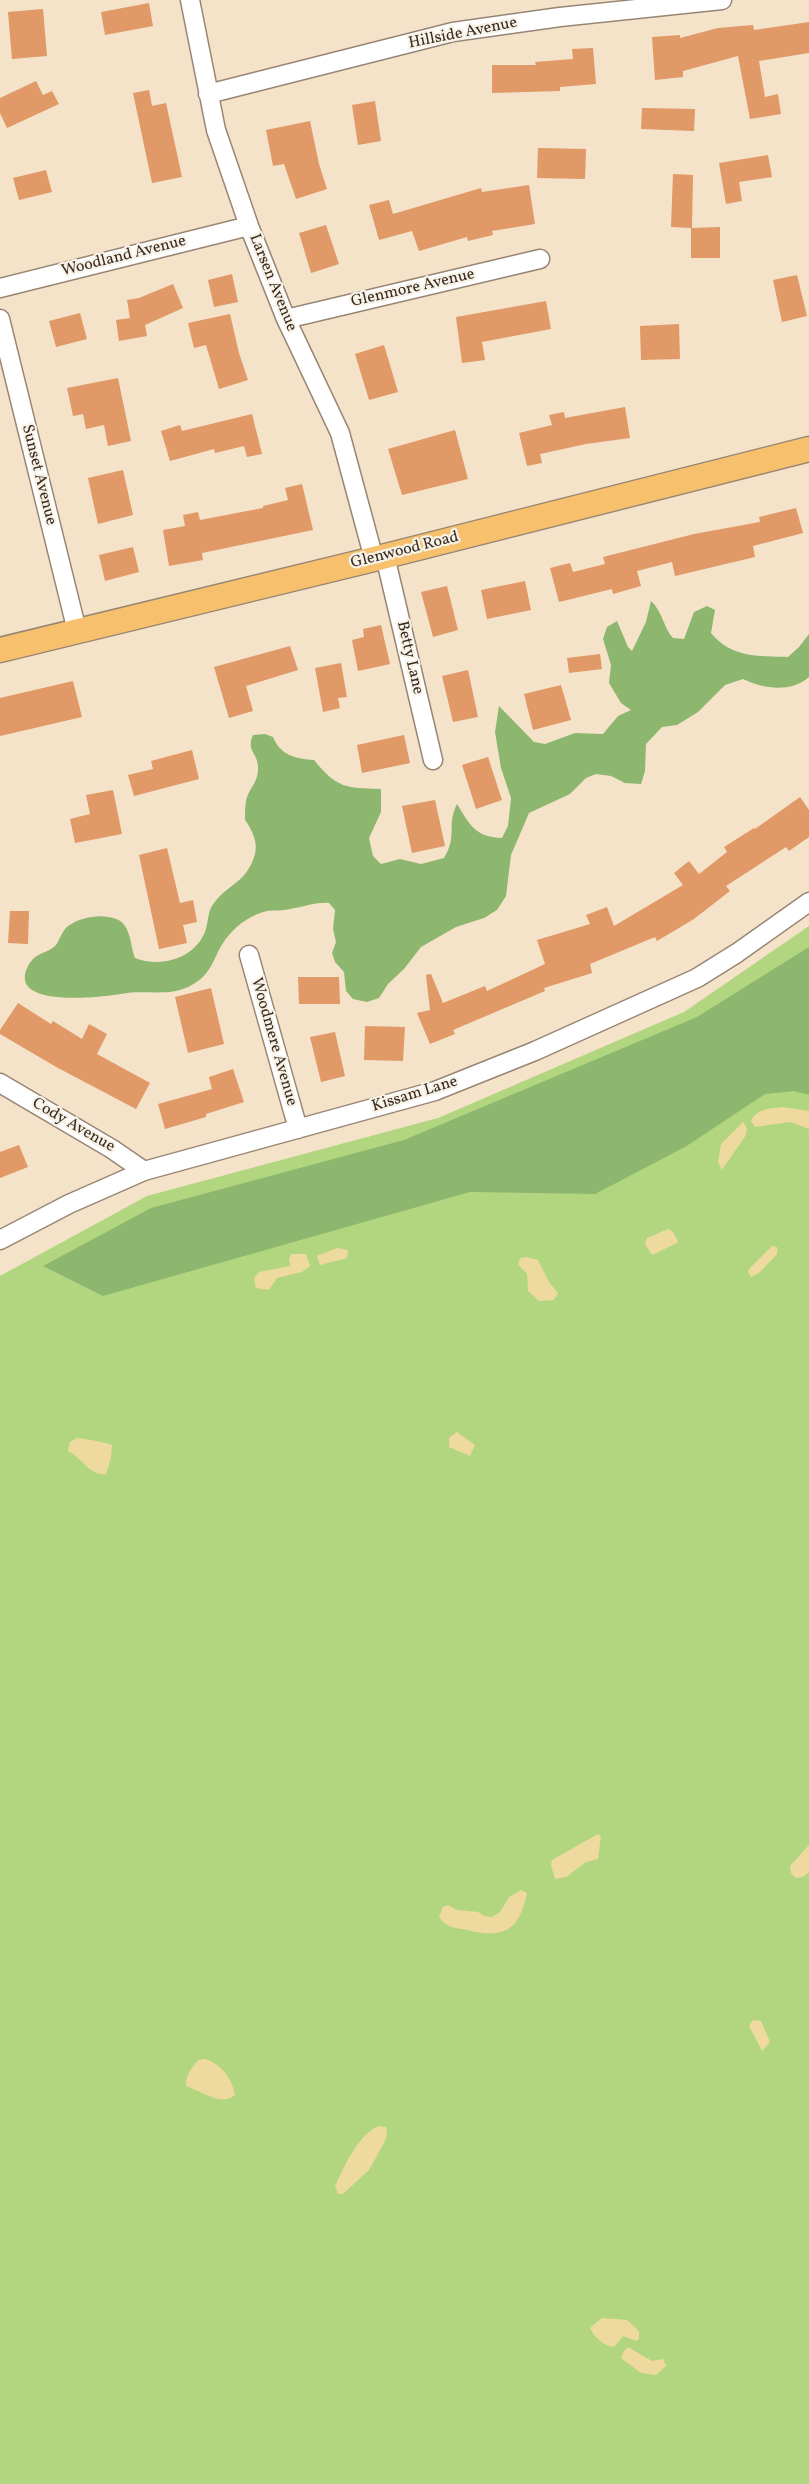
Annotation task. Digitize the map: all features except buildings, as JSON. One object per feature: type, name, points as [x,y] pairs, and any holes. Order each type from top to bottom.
[{"type":"main road","name":"Glenwood Road","points":[[0,650],[380,558],[809,449]]},
{"type":"street","name":"Larsen Avenue","points":[[190,0],[216,130],[249,226],[286,319],[340,433],[380,558]]},
{"type":"street","name":"Hillside Avenue","points":[[208,94],[453,32],[560,17],[722,0]]},
{"type":"street","name":"Woodland Avenue","points":[[0,288],[249,226]]},
{"type":"street","name":"Glenmore Avenue","points":[[286,319],[540,259]]},
{"type":"street","name":"Sunset Avenue","points":[[0,319],[77,631]]},
{"type":"street","name":"Betty Lane","points":[[380,558],[433,760]]},
{"type":"street","name":"Kissam Lane","points":[[0,1240],[69,1204],[144,1171],[435,1091],[536,1051],[697,978],[809,902]]},
{"type":"street","name":"Woodmere Avenue","points":[[249,955],[298,1129]]},
{"type":"street","name":"Cody Avenue","points":[[0,1083],[112,1149],[144,1171]]},
{"type":"green space","points":[[651,601],[673,638],[684,639],[694,612],[707,606],[715,610],[711,633],[728,647],[746,654],[788,657],[809,634],[809,677],[794,685],[777,688],[743,679],[725,685],[698,712],[677,725],[662,727],[646,744],[645,771],[641,784],[625,783],[611,776],[596,774],[586,778],[570,794],[529,813],[511,855],[506,896],[497,910],[484,918],[456,927],[421,947],[404,969],[388,984],[379,998],[367,1002],[353,999],[346,991],[344,972],[335,962],[332,953],[336,942],[333,929],[335,910],[329,903],[267,911],[251,917],[229,935],[204,976],[180,990],[95,997],[59,997],[43,995],[31,989],[25,980],[31,961],[56,945],[68,926],[85,918],[104,916],[121,922],[127,930],[135,958],[145,961],[175,959],[193,949],[205,932],[212,906],[247,872],[255,854],[254,836],[245,820],[246,801],[258,772],[257,761],[251,748],[253,735],[265,734],[273,737],[284,752],[301,759],[314,760],[329,776],[343,785],[381,789],[381,812],[369,838],[373,856],[381,864],[400,859],[421,864],[444,858],[450,843],[452,818],[457,804],[470,824],[479,832],[502,838],[508,826],[511,798],[501,768],[495,732],[499,706],[534,742],[545,744],[575,733],[603,734],[618,716],[631,710],[621,703],[609,683],[611,665],[603,639],[607,627],[617,621],[632,651],[646,622]]},
{"type":"green space","points":[[809,926],[809,2484],[0,2484],[0,1276],[147,1196],[438,1118],[684,1012]]},
{"type":"green space","points":[[809,947],[809,1095],[794,1091],[765,1094],[685,1147],[595,1194],[470,1192],[103,1296],[43,1266],[151,1208],[404,1140],[697,1017]]},
{"type":"sand","points":[[783,1107],[809,1111],[809,1129],[790,1122],[755,1127],[751,1121],[760,1112]]},
{"type":"sand","points":[[743,1122],[747,1128],[746,1135],[722,1170],[718,1162],[721,1144]]},
{"type":"sand","points":[[668,1229],[673,1232],[677,1243],[652,1255],[645,1244],[647,1238]]},
{"type":"sand","points":[[772,1246],[777,1247],[777,1254],[759,1273],[751,1277],[749,1269]]},
{"type":"sand","points":[[337,1248],[348,1250],[347,1258],[320,1265],[317,1256]]},
{"type":"sand","points":[[291,1254],[306,1254],[310,1266],[302,1272],[277,1278],[269,1290],[256,1288],[254,1278],[259,1272],[290,1266]]},
{"type":"sand","points":[[520,1258],[538,1260],[549,1282],[558,1293],[554,1300],[539,1301],[528,1291],[527,1274],[518,1264]]},
{"type":"sand","points":[[457,1432],[475,1445],[470,1456],[449,1447],[449,1438]]},
{"type":"sand","points":[[77,1438],[112,1445],[106,1474],[91,1470],[68,1451],[70,1442]]},
{"type":"sand","points":[[598,1834],[601,1836],[598,1859],[586,1862],[566,1877],[555,1879],[552,1860]]},
{"type":"sand","points":[[809,1845],[809,1872],[803,1877],[796,1878],[791,1873],[790,1866]]},
{"type":"sand","points":[[521,1890],[527,1893],[519,1916],[514,1924],[500,1932],[480,1933],[455,1928],[445,1924],[439,1917],[443,1907],[448,1905],[457,1910],[478,1912],[492,1917],[500,1912],[509,1897]]},
{"type":"sand","points":[[753,2020],[761,2021],[770,2042],[762,2051],[749,2026]]},
{"type":"sand","points":[[205,2059],[216,2064],[225,2072],[235,2095],[218,2099],[186,2086],[191,2069],[198,2060]]},
{"type":"sand","points":[[379,2126],[386,2127],[387,2134],[369,2170],[343,2194],[338,2194],[335,2186],[353,2152],[364,2136]]},
{"type":"sand","points":[[602,2318],[627,2320],[639,2331],[639,2339],[636,2341],[623,2336],[614,2347],[603,2343],[590,2328]]},
{"type":"sand","points":[[628,2347],[652,2361],[663,2359],[666,2366],[656,2375],[641,2373],[621,2358]]}]
